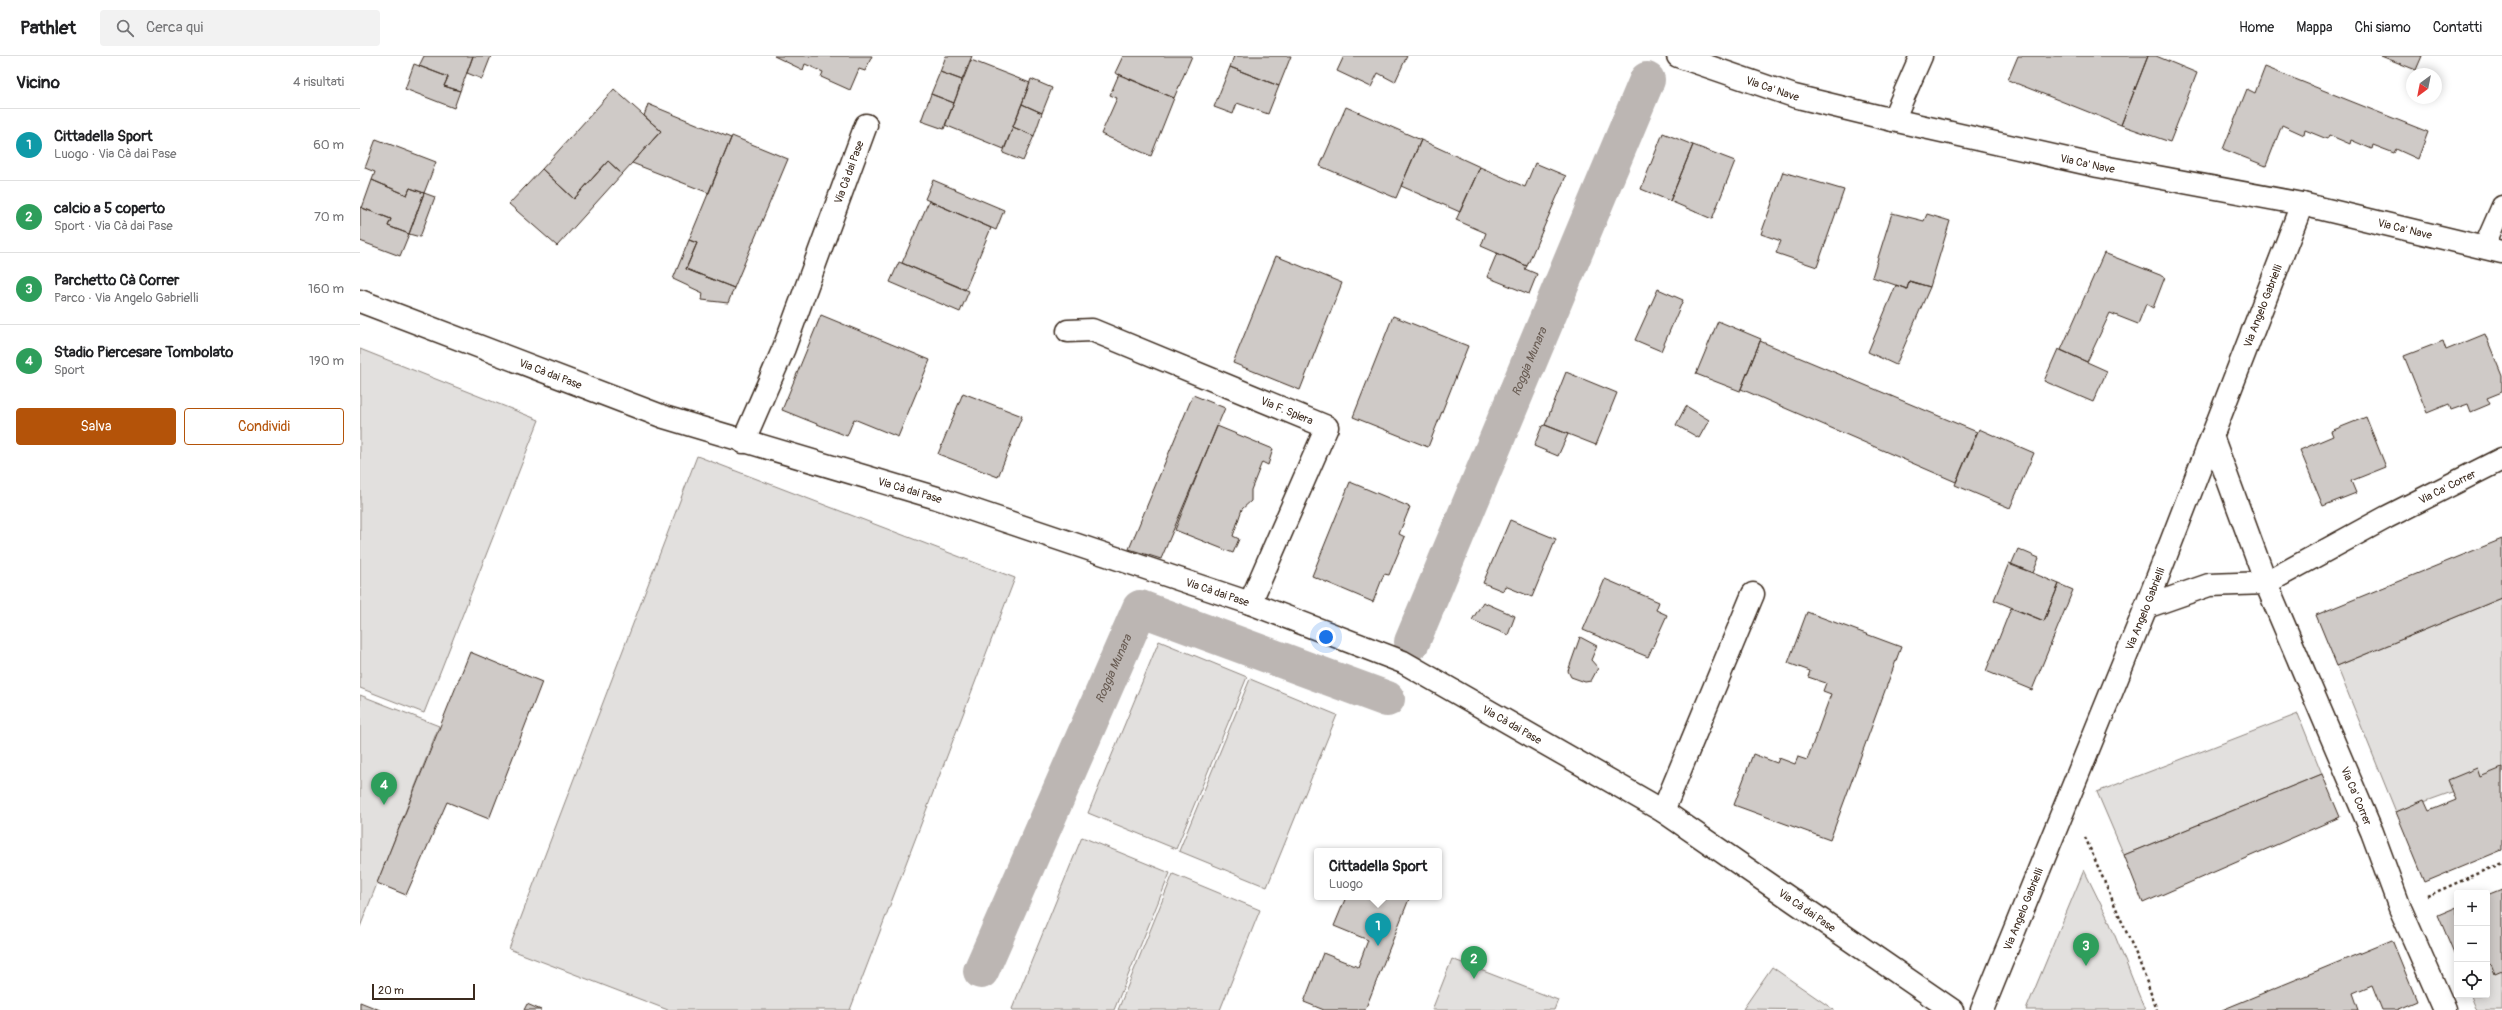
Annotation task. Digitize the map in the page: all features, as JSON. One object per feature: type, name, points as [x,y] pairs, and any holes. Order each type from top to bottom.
[{"type":"street","name":"Via Ca' Nave","points":[[1678,56],[1794,96],[1893,120],[2098,166],[2302,204],[2493,250]]},
{"type":"street","points":[[1893,120],[1921,56]]},
{"type":"street","name":"Via Cà dai Pase","points":[[743,442],[784,348],[866,125]]},
{"type":"street","name":"Via Angelo Gabrielli","points":[[1982,1010],[2146,607],[2302,204]]},
{"type":"street","name":"Via Cà dai Pase","points":[[360,301],[664,417],[743,442],[937,498],[1250,603],[1403,662],[1663,811],[1952,1010]]},
{"type":"street","name":"Via F. Spiera","points":[[1068,331],[1092,330],[1327,427],[1250,603]]},
{"type":"street","name":"Via Ca' Correr","points":[[2212,436],[2266,583],[2372,832],[2400,908],[2445,1010]]},
{"type":"street","name":"Via Ca' Correr","points":[[2146,607],[2209,585],[2266,583],[2387,517],[2502,459]]},
{"type":"street","points":[[1663,811],[1753,594]]},
{"type":"lane","points":[[2493,250],[2502,206]]},
{"type":"path","points":[[2068,798],[2139,961],[2157,1010]]},
{"type":"path","points":[[2423,899],[2502,863]]},
{"type":"shaded area","points":[[360,349],[539,420],[424,713],[360,688]]},
{"type":"shaded area","points":[[697,456],[1015,578],[850,1010],[668,1010],[509,949]]},
{"type":"shaded area","points":[[2502,598],[2502,774],[2396,812],[2337,666]]},
{"type":"shaded area","points":[[1159,641],[1247,677],[1176,849],[1088,813]]},
{"type":"shaded area","points":[[1250,679],[1337,715],[1267,887],[1179,851]]},
{"type":"shaded area","points":[[360,695],[439,726],[360,927]]},
{"type":"shaded area","points":[[2298,714],[2322,774],[2124,855],[2097,792]]},
{"type":"shaded area","points":[[1082,837],[1170,873],[1114,1010],[1013,1010],[1012,1009]]},
{"type":"shaded area","points":[[2084,870],[2109,921],[2145,1010],[2026,1010]]},
{"type":"shaded area","points":[[1173,874],[1260,910],[1220,1010],[1118,1010]]},
{"type":"shaded area","points":[[1452,959],[1558,1000],[1554,1010],[1432,1010]]},
{"type":"shaded area","points":[[2502,959],[2502,1010],[2477,1010],[2472,998],[2490,998],[2490,964]]},
{"type":"shaded area","points":[[1772,967],[1834,1010],[1743,1009]]},
{"type":"building","points":[[424,56],[473,56],[460,91],[444,86],[448,77],[419,66]]},
{"type":"building","points":[[473,56],[491,56],[482,79],[467,73]]},
{"type":"building","points":[[774,56],[872,56],[865,71],[859,69],[850,90],[821,77],[823,72],[805,64],[803,70]]},
{"type":"building","points":[[946,56],[972,56],[962,80],[940,72]]},
{"type":"building","points":[[1123,56],[1192,56],[1174,98],[1115,73]]},
{"type":"building","points":[[1234,56],[1291,56],[1279,86],[1230,67]]},
{"type":"building","points":[[1344,56],[1407,56],[1395,82],[1378,73],[1371,87],[1337,71]]},
{"type":"building","points":[[2018,56],[2148,56],[2121,125],[2008,80]]},
{"type":"building","points":[[2148,56],[2156,56],[2197,73],[2170,142],[2121,125]]},
{"type":"building","points":[[2381,56],[2422,56],[2417,68],[2411,68]]},
{"type":"building","points":[[971,60],[1030,83],[1004,149],[945,125]]},
{"type":"building","points":[[414,64],[448,77],[444,86],[460,91],[454,108],[405,89]]},
{"type":"building","points":[[1230,67],[1279,86],[1268,114],[1237,103],[1233,114],[1214,107]]},
{"type":"building","points":[[2265,67],[2428,132],[2418,159],[2396,149],[2394,153],[2373,145],[2372,149],[2351,140],[2350,144],[2329,135],[2327,139],[2305,130],[2304,135],[2282,125],[2266,166],[2223,149],[2247,89],[2255,93]]},
{"type":"building","points":[[940,72],[962,80],[954,103],[931,94]]},
{"type":"building","points":[[1119,74],[1174,98],[1151,156],[1101,134],[1117,98],[1110,95]]},
{"type":"building","points":[[1031,79],[1052,88],[1042,113],[1022,104]]},
{"type":"building","points":[[614,89],[661,131],[622,174],[608,161],[574,199],[542,169]]},
{"type":"building","points":[[931,94],[954,103],[944,129],[921,121]]},
{"type":"building","points":[[648,104],[731,138],[709,193],[632,163],[661,131],[644,116]]},
{"type":"building","points":[[1022,104],[1042,113],[1034,136],[1013,127]]},
{"type":"building","points":[[1346,107],[1421,140],[1396,198],[1320,166]]},
{"type":"building","points":[[1013,127],[1034,136],[1023,161],[1003,153]]},
{"type":"building","points":[[1663,133],[1693,145],[1670,201],[1641,189]]},
{"type":"building","points":[[732,136],[788,159],[734,288],[686,269],[697,243],[689,240]]},
{"type":"building","points":[[376,139],[436,162],[424,193],[410,188],[407,195],[372,180],[375,172],[365,168]]},
{"type":"building","points":[[1421,140],[1480,167],[1460,212],[1401,186]]},
{"type":"building","points":[[1693,145],[1735,161],[1712,219],[1670,201]]},
{"type":"building","points":[[608,161],[622,174],[557,246],[509,204],[542,169],[574,199]]},
{"type":"building","points":[[1535,163],[1566,176],[1527,266],[1481,246],[1486,233],[1456,220],[1480,167],[1525,187]]},
{"type":"building","points":[[1783,172],[1844,190],[1817,267],[1776,253],[1781,241],[1761,234]]},
{"type":"building","points":[[372,180],[407,195],[410,188],[424,193],[409,234],[388,226],[391,219],[362,208]]},
{"type":"building","points":[[933,180],[1004,210],[996,230],[925,199]]},
{"type":"building","points":[[424,193],[435,197],[420,237],[409,234]]},
{"type":"building","points":[[929,201],[991,228],[965,290],[902,263]]},
{"type":"building","points":[[360,207],[391,219],[388,226],[409,234],[400,256],[360,241]]},
{"type":"building","points":[[1892,213],[1924,221],[1927,214],[1950,221],[1930,287],[1909,281],[1907,289],[1872,277]]},
{"type":"building","points":[[689,240],[697,243],[686,269],[734,288],[728,303],[702,300],[703,293],[673,279]]},
{"type":"building","points":[[1497,253],[1527,266],[1525,269],[1537,274],[1529,294],[1487,277]]},
{"type":"building","points":[[2104,253],[2165,277],[2153,308],[2146,304],[2138,324],[2110,313],[2087,362],[2061,350]]},
{"type":"building","points":[[1276,256],[1342,283],[1300,390],[1233,363]]},
{"type":"building","points":[[899,262],[969,291],[960,312],[890,282]]},
{"type":"building","points":[[1909,281],[1930,287],[1896,365],[1868,352],[1896,285],[1907,289]]},
{"type":"building","points":[[1658,289],[1683,300],[1661,351],[1635,340]]},
{"type":"building","points":[[821,315],[930,360],[898,437],[854,419],[847,436],[782,410]]},
{"type":"building","points":[[1393,316],[1468,346],[1428,447],[1353,417]]},
{"type":"building","points":[[1718,321],[1761,339],[1740,391],[1696,374]]},
{"type":"building","points":[[2485,334],[2502,376],[2502,392],[2487,398],[2490,404],[2471,412],[2468,404],[2451,410],[2449,404],[2427,413],[2404,356],[2443,341],[2446,350]]},
{"type":"building","points":[[1760,341],[1977,432],[1956,482],[1741,389]]},
{"type":"building","points":[[2058,349],[2107,371],[2093,402],[2044,381]]},
{"type":"building","points":[[1566,372],[1617,393],[1596,445],[1545,425]]},
{"type":"building","points":[[963,393],[1022,416],[998,477],[938,454]]},
{"type":"building","points":[[1193,395],[1225,408],[1161,559],[1129,549]]},
{"type":"building","points":[[1686,406],[1709,420],[1699,438],[1676,425]]},
{"type":"building","points":[[2366,417],[2386,467],[2351,481],[2356,493],[2323,506],[2300,450],[2333,436],[2331,431]]},
{"type":"building","points":[[1545,425],[1568,434],[1558,456],[1534,446],[1542,426]]},
{"type":"building","points":[[1217,426],[1273,449],[1268,465],[1262,462],[1251,490],[1251,501],[1242,509],[1233,536],[1239,539],[1233,553],[1175,530]]},
{"type":"building","points":[[1979,429],[2034,453],[2010,508],[1955,485]]},
{"type":"building","points":[[1350,482],[1410,507],[1399,534],[1405,537],[1389,575],[1384,574],[1373,602],[1312,576]]},
{"type":"building","points":[[1510,520],[1556,539],[1532,597],[1505,586],[1503,591],[1483,583]]},
{"type":"building","points":[[2502,539],[2502,598],[2337,666],[2316,615]]},
{"type":"building","points":[[2018,549],[2039,558],[2033,573],[2011,565]]},
{"type":"building","points":[[2009,563],[2059,584],[2044,621],[1994,600]]},
{"type":"building","points":[[1605,579],[1659,602],[1656,610],[1667,615],[1648,657],[1583,630]]},
{"type":"building","points":[[2059,584],[2073,590],[2032,690],[1986,671],[2011,608],[2044,621]]},
{"type":"building","points":[[1483,602],[1515,616],[1508,635],[1472,620]]},
{"type":"building","points":[[1807,612],[1901,647],[1830,840],[1734,805],[1753,754],[1777,763],[1779,758],[1795,764],[1798,757],[1807,760],[1831,694],[1823,691],[1826,683],[1808,677],[1810,671],[1788,663]]},
{"type":"building","points":[[1580,637],[1597,646],[1591,660],[1598,668],[1591,681],[1585,682],[1571,677],[1568,671]]},
{"type":"building","points":[[470,652],[542,682],[489,819],[447,802],[406,895],[377,883]]},
{"type":"building","points":[[2477,768],[2480,777],[2502,768],[2502,850],[2425,882],[2396,812],[2424,800],[2429,811],[2456,800],[2448,780]]},
{"type":"building","points":[[2322,774],[2340,817],[2143,903],[2124,855]]},
{"type":"building","points":[[2502,889],[2502,971],[2495,974],[2490,964],[2490,894]]},
{"type":"building","points":[[1345,900],[1409,900],[1365,1010],[1324,1010],[1304,1002],[1323,953],[1358,967],[1368,940],[1334,926]]},
{"type":"building","points":[[2454,908],[2454,953],[2438,915]]},
{"type":"building","points":[[2392,940],[2417,1001],[2396,1010],[2382,1010],[2372,985],[2353,993],[2359,1010],[2222,1010]]},
{"type":"building","points":[[360,1002],[380,1010],[360,1010]]},
{"type":"building","points":[[527,1004],[541,1010],[524,1010]]},
{"type":"waterway","name":"Roggia Munara","points":[[1412,642],[1647,80]]},
{"type":"waterway","name":"Roggia Munara","points":[[981,971],[1140,608],[1387,699]]},
{"type":"place","name":"Stadio Piercesare Tombolato","points":[[384,805]]},
{"type":"place","name":"Cittadella Sport","points":[[1378,946]]},
{"type":"place","name":"Parchetto Cà Correr","points":[[2086,966]]},
{"type":"place","name":"calcio a 5 coperto","points":[[1474,979]]}]
